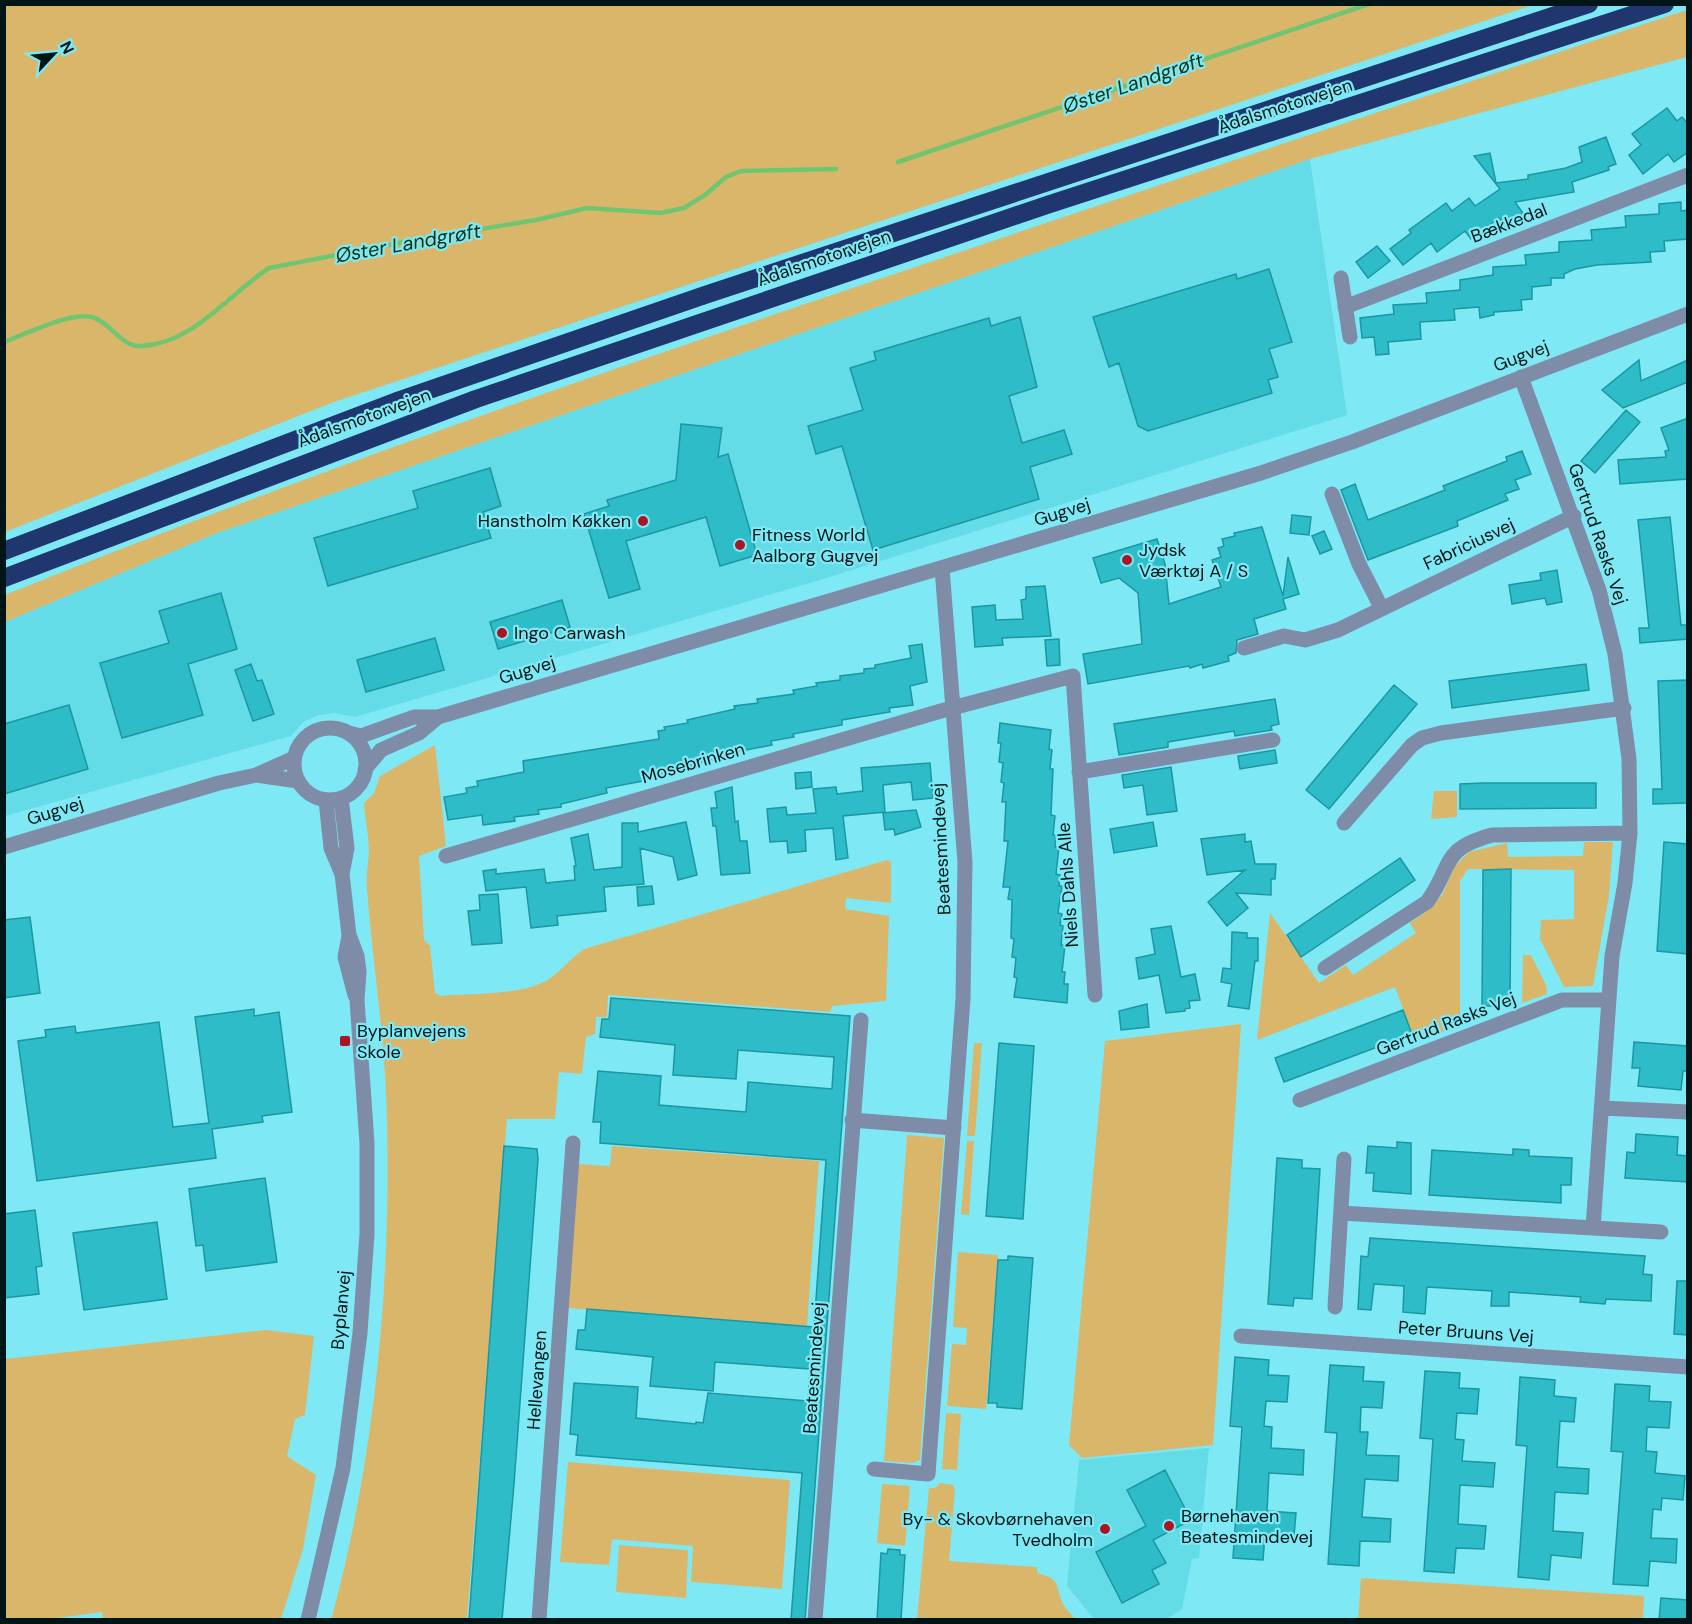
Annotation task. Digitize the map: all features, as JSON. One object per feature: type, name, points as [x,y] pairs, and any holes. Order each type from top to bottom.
[{"type":"highway","name":"Ådalsmotorvejen","points":[[4,551],[468,376],[716,291],[1589,4]]},
{"type":"highway","name":"Ådalsmotorvejen","points":[[4,578],[487,395],[1058,202],[1665,4]]},
{"type":"street","name":"Bækkedal","points":[[1346,307],[1688,175]]},
{"type":"street","points":[[1341,279],[1350,337]]},
{"type":"street","name":"Gugvej","points":[[349,733],[361,736],[414,717],[438,717],[1261,473],[1352,442],[1688,314]]},
{"type":"street","name":"Gertrud Rasks Vej","points":[[1521,377],[1574,516],[1599,590],[1624,708],[1629,759],[1630,833],[1609,1000],[1593,1228]]},
{"type":"street","points":[[1332,494],[1359,564],[1381,607]]},
{"type":"street","name":"Fabriciusvej","points":[[1244,648],[1284,636],[1305,640],[1366,618],[1381,607],[1574,516]]},
{"type":"street","name":"Beatesmindevej","points":[[874,1468],[928,1474],[963,999],[965,862],[951,708],[942,568]]},
{"type":"street","name":"Niels Dahls Alle","points":[[951,708],[1073,676],[1095,995]]},
{"type":"street","name":"Mosebrinken","points":[[446,856],[951,708]]},
{"type":"street","points":[[1344,823],[1412,745],[1422,738],[1441,733],[1624,708]]},
{"type":"street","name":"Gugvej","points":[[365,769],[381,750],[419,733],[438,717]]},
{"type":"street","points":[[329,728],[349,733],[361,747],[365,769],[357,787],[334,799],[312,795],[298,781],[294,758],[297,749],[310,734],[329,728]]},
{"type":"street","points":[[1079,772],[1273,740]]},
{"type":"street","name":"Gugvej","points":[[4,847],[219,783],[256,775],[294,758]]},
{"type":"street","name":"Gugvej","points":[[256,775],[298,781]]},
{"type":"street","name":"Byplanvej","points":[[308,1620],[343,1468],[360,1333],[367,1234],[367,1143],[357,1000],[359,972],[357,956],[349,934],[342,874],[347,848],[334,799]]},
{"type":"street","points":[[1325,968],[1427,902],[1453,853],[1470,841],[1492,835],[1630,833]]},
{"type":"street","name":"Gertrud Rasks Vej","points":[[1300,1100],[1562,1000],[1609,1000]]},
{"type":"street","name":"Beatesmindevej","points":[[815,1620],[861,1020]]},
{"type":"street","points":[[1602,1108],[1688,1112]]},
{"type":"street","points":[[852,1120],[954,1128]]},
{"type":"street","name":"Hellevangen","points":[[539,1620],[573,1143]]},
{"type":"street","points":[[1335,1307],[1344,1159]]},
{"type":"street","points":[[1341,1212],[1661,1232]]},
{"type":"street","name":"Peter Bruuns Vej","points":[[1241,1336],[1688,1366]]},
{"type":"shaded area","points":[[4,5],[1533,5],[334,402],[5,532]]},
{"type":"shaded area","points":[[1687,10],[1687,57],[1310,159],[217,533],[5,622],[5,595],[239,504],[474,418],[829,296]]},
{"type":"shaded area","points":[[1310,159],[1347,415],[820,580],[355,717],[335,713],[319,715],[303,722],[291,736],[5,816],[5,622],[217,533]]},
{"type":"shaded area","points":[[435,745],[446,846],[419,856],[424,940],[430,946],[435,993],[441,996],[497,993],[526,988],[549,979],[584,949],[887,860],[891,862],[891,903],[846,898],[845,909],[889,916],[886,1001],[832,1006],[830,1012],[608,995],[607,1017],[596,1017],[595,1034],[586,1037],[582,1074],[559,1072],[555,1119],[507,1119],[467,1619],[331,1620],[360,1491],[370,1425],[384,1291],[387,1224],[386,1092],[367,889],[369,846],[364,803],[374,793],[380,776]]},
{"type":"shaded area","points":[[1434,791],[1457,791],[1457,817],[1431,819]]},
{"type":"shaded area","points":[[1584,842],[1613,842],[1609,895],[1593,986],[1564,987],[1540,939],[1541,920],[1574,919],[1574,870],[1468,869],[1460,881],[1460,1026],[1415,1041],[1395,987],[1257,1040],[1270,913],[1319,983],[1346,965],[1353,975],[1416,933],[1410,923],[1430,909],[1442,895],[1455,866],[1469,852],[1507,843],[1508,857],[1583,856]]},
{"type":"shaded area","points":[[1523,955],[1531,955],[1546,985],[1547,994],[1522,1003]]},
{"type":"shaded area","points":[[1241,1024],[1213,1445],[1082,1458],[1069,1445],[1105,1041]]},
{"type":"shaded area","points":[[974,1043],[982,1043],[975,1136],[967,1136]]},
{"type":"shaded area","points":[[907,1135],[944,1138],[920,1460],[912,1463],[884,1461]]},
{"type":"shaded area","points":[[967,1141],[974,1141],[969,1215],[961,1214]]},
{"type":"shaded area","points":[[612,1146],[819,1161],[807,1326],[568,1308],[578,1164],[610,1166]]},
{"type":"shaded area","points":[[958,1252],[998,1255],[986,1409],[947,1406],[952,1344],[966,1345],[967,1328],[953,1327]]},
{"type":"shaded area","points":[[266,1330],[314,1336],[305,1415],[295,1419],[287,1456],[316,1475],[303,1549],[281,1619],[103,1620],[102,1612],[51,1619],[5,1619],[5,1359]]},
{"type":"shaded area","points":[[946,1413],[961,1414],[957,1470],[942,1469]]},
{"type":"shaded area","points":[[1209,1448],[1199,1558],[1192,1559],[1182,1609],[1167,1619],[1094,1619],[1067,1586],[1079,1460]]},
{"type":"shaded area","points":[[568,1462],[790,1480],[782,1589],[691,1582],[693,1546],[612,1539],[609,1565],[560,1562]]},
{"type":"shaded area","points":[[940,1483],[953,1485],[955,1489],[949,1561],[1037,1567],[1037,1573],[1055,1581],[1063,1604],[1075,1619],[917,1619],[929,1488],[935,1488]]},
{"type":"shaded area","points":[[882,1484],[910,1486],[905,1546],[877,1543]]},
{"type":"shaded area","points":[[619,1545],[688,1550],[686,1598],[616,1592]]},
{"type":"shaded area","points":[[1361,1578],[1644,1596],[1643,1619],[1358,1619]]},
{"type":"building","points":[[1667,108],[1677,121],[1682,117],[1688,124],[1688,152],[1674,162],[1668,154],[1643,174],[1629,155],[1641,145],[1632,134]]},
{"type":"building","points":[[1606,137],[1616,164],[1608,167],[1609,170],[1572,182],[1574,192],[1515,202],[1523,213],[1506,226],[1499,218],[1471,239],[1465,231],[1437,252],[1431,243],[1403,265],[1390,249],[1411,233],[1409,230],[1446,203],[1452,211],[1469,198],[1475,206],[1500,189],[1474,156],[1490,153],[1496,183],[1528,179],[1528,175],[1566,168],[1582,162],[1579,147]]},
{"type":"building","points":[[1681,202],[1681,211],[1688,210],[1688,239],[1664,241],[1665,251],[1650,252],[1651,262],[1597,265],[1575,269],[1564,274],[1564,278],[1551,278],[1551,285],[1532,287],[1532,299],[1521,300],[1522,310],[1494,312],[1494,315],[1480,318],[1479,307],[1454,309],[1455,320],[1420,322],[1421,339],[1388,342],[1389,354],[1376,355],[1374,337],[1362,338],[1360,318],[1394,314],[1393,305],[1427,303],[1426,293],[1460,290],[1460,280],[1493,275],[1493,267],[1526,265],[1525,255],[1559,252],[1559,242],[1592,240],[1591,230],[1626,227],[1625,216],[1659,214],[1659,204]]},
{"type":"building","points":[[1377,246],[1390,261],[1368,278],[1356,262]]},
{"type":"building","points":[[1269,269],[1292,342],[1269,349],[1278,377],[1268,380],[1272,393],[1148,431],[1138,426],[1119,363],[1109,367],[1093,317],[1236,274],[1237,279]]},
{"type":"building","points":[[1020,317],[1037,387],[1009,396],[1022,443],[1064,430],[1072,454],[1030,467],[1039,499],[873,550],[842,446],[816,454],[808,426],[863,410],[850,368],[876,360],[874,352],[989,318],[991,326]]},
{"type":"building","points":[[1639,360],[1641,381],[1688,360],[1688,382],[1623,408],[1602,390]]},
{"type":"building","points":[[1626,410],[1640,422],[1595,473],[1581,461]]},
{"type":"building","points":[[1688,418],[1688,479],[1620,484],[1618,460],[1666,457],[1665,451],[1669,450],[1661,428]]},
{"type":"building","points":[[681,424],[722,428],[718,457],[728,454],[757,555],[720,566],[706,517],[626,541],[640,589],[609,598],[584,514],[609,506],[607,500],[676,480]]},
{"type":"building","points":[[1522,451],[1531,474],[1515,480],[1519,489],[1505,494],[1508,500],[1457,521],[1458,526],[1368,560],[1341,490],[1355,484],[1368,520],[1445,490],[1443,486],[1507,461],[1506,457]]},
{"type":"building","points":[[490,468],[501,506],[483,512],[491,538],[328,586],[314,538],[418,508],[413,491]]},
{"type":"building","points":[[1292,515],[1311,517],[1309,535],[1290,533]]},
{"type":"building","points":[[1670,517],[1681,625],[1688,625],[1688,639],[1640,643],[1639,628],[1649,628],[1638,520]]},
{"type":"building","points":[[1262,527],[1283,596],[1288,557],[1299,594],[1283,599],[1286,609],[1254,619],[1258,634],[1237,640],[1236,653],[1228,656],[1229,661],[1203,668],[1202,664],[1190,668],[1189,666],[1088,684],[1083,654],[1142,644],[1138,593],[1119,578],[1101,583],[1093,558],[1157,539],[1165,564],[1169,604],[1221,587],[1212,560],[1221,557],[1218,548],[1224,546],[1222,539],[1235,536],[1234,533]]},
{"type":"building","points":[[1324,531],[1332,549],[1320,554],[1312,536]]},
{"type":"building","points":[[1557,570],[1562,602],[1547,605],[1545,598],[1512,604],[1509,585],[1541,580],[1540,573]]},
{"type":"building","points":[[1045,586],[1051,636],[1002,638],[1003,645],[975,647],[972,607],[995,605],[996,620],[1023,619],[1021,600],[1026,599],[1026,587]]},
{"type":"building","points":[[221,593],[237,649],[188,664],[203,715],[122,738],[100,663],[169,643],[159,611]]},
{"type":"building","points":[[562,600],[570,627],[498,649],[490,622]]},
{"type":"building","points":[[435,638],[444,670],[366,692],[357,660]]},
{"type":"building","points":[[1059,639],[1060,665],[1047,666],[1045,640]]},
{"type":"building","points":[[922,644],[927,682],[910,686],[913,705],[889,708],[890,712],[842,720],[842,725],[793,734],[794,737],[771,741],[772,745],[725,754],[726,758],[700,762],[701,765],[678,769],[679,772],[659,778],[606,788],[607,793],[561,804],[561,807],[538,810],[539,814],[514,817],[515,821],[483,825],[482,815],[448,820],[444,797],[467,793],[466,788],[478,786],[477,781],[524,772],[523,761],[659,739],[658,731],[665,730],[664,727],[688,723],[687,720],[735,709],[734,706],[758,703],[757,699],[794,694],[793,690],[817,686],[816,683],[840,680],[840,676],[864,673],[864,669],[875,668],[875,665],[911,658],[909,646]]},
{"type":"building","points":[[251,664],[257,681],[262,680],[274,714],[253,721],[235,670]]},
{"type":"building","points":[[1586,664],[1589,690],[1452,708],[1449,681]]},
{"type":"building","points":[[1688,680],[1688,803],[1653,804],[1653,789],[1662,789],[1658,681]]},
{"type":"building","points":[[1394,685],[1417,704],[1329,809],[1306,790]]},
{"type":"building","points":[[1275,699],[1279,724],[1271,726],[1272,730],[1235,736],[1234,731],[1168,742],[1168,747],[1119,755],[1114,724]]},
{"type":"building","points":[[69,705],[88,769],[4,794],[4,724]]},
{"type":"building","points":[[1000,723],[1051,730],[1050,769],[1053,769],[1051,815],[1055,816],[1053,835],[1056,835],[1055,847],[1059,847],[1056,874],[1060,875],[1059,886],[1062,886],[1058,913],[1062,914],[1061,945],[1065,945],[1062,972],[1065,972],[1064,984],[1068,984],[1067,1003],[1014,997],[1017,978],[1014,977],[1016,958],[1012,957],[1014,939],[1011,938],[1012,900],[1008,899],[1010,887],[1003,887],[1008,841],[1004,841],[1006,802],[1002,802],[1003,763],[999,762],[1001,743],[998,743]]},
{"type":"building","points":[[1275,750],[1277,763],[1240,769],[1238,756]]},
{"type":"building","points":[[930,763],[933,798],[913,800],[911,782],[883,785],[885,812],[843,816],[848,858],[836,860],[833,828],[805,830],[806,851],[788,853],[787,841],[770,842],[767,809],[786,807],[787,815],[816,813],[813,789],[836,787],[837,794],[863,791],[861,768]]},
{"type":"building","points":[[1171,767],[1177,811],[1147,815],[1143,785],[1124,788],[1122,775]]},
{"type":"building","points":[[811,772],[812,787],[796,789],[795,773]]},
{"type":"building","points":[[1596,783],[1596,808],[1460,809],[1460,784]]},
{"type":"building","points":[[732,787],[735,822],[738,821],[740,841],[747,841],[750,873],[721,875],[716,826],[713,826],[711,808],[717,808],[715,792]]},
{"type":"building","points":[[916,810],[921,827],[895,835],[894,829],[885,830],[883,813]]},
{"type":"building","points":[[686,822],[697,875],[678,880],[673,857],[640,848],[644,884],[604,887],[606,911],[557,916],[558,925],[531,928],[526,887],[486,891],[483,871],[496,869],[496,874],[544,869],[546,883],[575,880],[574,866],[576,866],[571,838],[588,834],[594,870],[622,867],[622,823],[638,823],[638,832]]},
{"type":"building","points":[[1153,822],[1157,846],[1114,853],[1110,829]]},
{"type":"building","points":[[1245,834],[1245,842],[1251,841],[1255,864],[1276,864],[1275,879],[1271,879],[1271,895],[1236,893],[1248,908],[1227,926],[1208,902],[1245,870],[1207,875],[1201,839]]},
{"type":"building","points":[[1664,842],[1688,844],[1688,954],[1657,951]]},
{"type":"building","points":[[1400,858],[1415,880],[1301,957],[1287,935]]},
{"type":"building","points":[[1511,869],[1510,1006],[1482,1006],[1483,870]]},
{"type":"building","points":[[652,886],[654,904],[638,906],[637,887]]},
{"type":"building","points":[[498,894],[502,943],[472,945],[468,911],[480,910],[479,895]]},
{"type":"building","points":[[30,917],[40,993],[4,998],[4,920]]},
{"type":"building","points":[[1171,926],[1181,977],[1195,974],[1200,1000],[1189,1001],[1190,1008],[1185,1011],[1166,1013],[1159,975],[1139,979],[1136,958],[1155,954],[1151,929]]},
{"type":"building","points":[[1232,932],[1247,933],[1247,938],[1258,938],[1258,961],[1255,961],[1249,1009],[1228,1006],[1232,984],[1221,982],[1223,968],[1231,969]]},
{"type":"building","points":[[611,998],[850,1016],[805,1620],[791,1620],[802,1473],[576,1455],[578,1435],[570,1434],[574,1383],[638,1387],[636,1418],[696,1424],[696,1422],[703,1423],[708,1393],[808,1401],[810,1369],[715,1362],[713,1391],[650,1386],[653,1357],[576,1349],[578,1330],[585,1330],[587,1309],[814,1327],[826,1160],[600,1143],[601,1122],[593,1122],[598,1071],[661,1076],[659,1105],[746,1112],[748,1082],[832,1089],[834,1057],[738,1050],[736,1079],[673,1075],[675,1045],[600,1037],[602,1019],[609,1019]]},
{"type":"building","points":[[1147,1004],[1149,1027],[1121,1030],[1119,1011]]},
{"type":"building","points":[[254,1009],[254,1016],[279,1012],[292,1112],[262,1116],[263,1122],[212,1129],[216,1158],[37,1181],[18,1041],[46,1037],[45,1030],[75,1026],[76,1033],[159,1022],[173,1127],[209,1123],[195,1017]]},
{"type":"building","points":[[1403,1010],[1412,1034],[1284,1082],[1275,1058]]},
{"type":"building","points":[[1634,1042],[1688,1046],[1688,1071],[1683,1071],[1681,1090],[1638,1086],[1640,1068],[1632,1068]]},
{"type":"building","points":[[999,1043],[1034,1046],[1023,1219],[986,1216]]},
{"type":"building","points":[[1636,1134],[1678,1137],[1677,1155],[1688,1156],[1688,1182],[1625,1178],[1627,1152],[1635,1153]]},
{"type":"building","points":[[1397,1142],[1411,1143],[1411,1194],[1373,1191],[1374,1173],[1366,1173],[1368,1146],[1397,1148]]},
{"type":"building","points":[[504,1146],[537,1149],[538,1159],[502,1620],[469,1620]]},
{"type":"building","points":[[1513,1149],[1529,1150],[1529,1156],[1572,1158],[1571,1185],[1561,1185],[1561,1203],[1429,1195],[1432,1150],[1513,1155]]},
{"type":"building","points":[[1277,1158],[1302,1160],[1302,1168],[1320,1169],[1312,1299],[1294,1298],[1293,1306],[1268,1304]]},
{"type":"building","points":[[265,1178],[277,1262],[206,1271],[203,1245],[196,1246],[189,1189]]},
{"type":"building","points":[[35,1210],[42,1266],[36,1267],[39,1294],[4,1298],[4,1214]]},
{"type":"building","points":[[157,1222],[167,1299],[84,1310],[73,1233]]},
{"type":"building","points":[[1370,1238],[1645,1256],[1643,1274],[1652,1275],[1651,1301],[1606,1299],[1605,1304],[1580,1302],[1581,1297],[1509,1292],[1509,1306],[1491,1306],[1492,1291],[1427,1287],[1425,1314],[1403,1312],[1404,1286],[1374,1284],[1371,1310],[1358,1309],[1361,1256],[1368,1257]]},
{"type":"building","points":[[1008,1256],[1033,1258],[1022,1409],[997,1407],[997,1403],[988,1403],[998,1260],[1008,1260]]},
{"type":"building","points":[[1677,1281],[1688,1281],[1688,1335],[1674,1334]]},
{"type":"building","points":[[1235,1357],[1269,1360],[1268,1375],[1289,1376],[1287,1402],[1266,1401],[1264,1426],[1272,1427],[1271,1448],[1304,1450],[1303,1475],[1269,1473],[1267,1511],[1296,1513],[1294,1536],[1265,1534],[1263,1560],[1233,1558],[1242,1427],[1230,1426]]},
{"type":"building","points":[[1330,1365],[1364,1367],[1363,1381],[1384,1382],[1382,1408],[1361,1407],[1360,1432],[1368,1432],[1366,1455],[1399,1456],[1398,1481],[1365,1479],[1362,1517],[1391,1519],[1390,1542],[1360,1541],[1359,1566],[1328,1564],[1337,1433],[1325,1432]]},
{"type":"building","points":[[1425,1371],[1460,1373],[1459,1388],[1479,1389],[1477,1414],[1457,1413],[1455,1439],[1464,1440],[1462,1461],[1495,1463],[1493,1487],[1460,1485],[1458,1524],[1486,1526],[1484,1549],[1456,1548],[1454,1573],[1424,1571],[1433,1439],[1420,1438]]},
{"type":"building","points":[[1520,1377],[1555,1380],[1554,1396],[1576,1398],[1574,1422],[1560,1421],[1557,1467],[1589,1469],[1588,1494],[1555,1492],[1553,1531],[1583,1533],[1581,1558],[1551,1555],[1549,1580],[1518,1577],[1527,1446],[1516,1445]]},
{"type":"building","points":[[1615,1384],[1650,1386],[1649,1401],[1671,1402],[1669,1428],[1647,1427],[1646,1451],[1657,1452],[1655,1473],[1685,1476],[1683,1500],[1662,1498],[1661,1510],[1653,1509],[1651,1538],[1677,1539],[1676,1563],[1650,1561],[1648,1586],[1613,1584],[1623,1452],[1611,1451]]},
{"type":"building","points":[[1165,1470],[1191,1520],[1153,1540],[1166,1563],[1152,1570],[1159,1584],[1122,1603],[1096,1552],[1146,1526],[1127,1490]]},
{"type":"building","points":[[888,1549],[900,1550],[900,1555],[905,1555],[901,1620],[877,1620],[881,1553],[887,1554]]},
{"type":"building","points":[[1661,1598],[1688,1600],[1688,1620],[1659,1620]]},
{"type":"waterway","name":"Øster Landgrøft","points":[[898,162],[1369,4]]},
{"type":"waterway","name":"Øster Landgrøft","points":[[4,342],[35,329],[83,316],[99,320],[122,339],[135,346],[161,343],[178,336],[210,316],[269,268],[409,241],[536,220],[587,208],[661,213],[684,208],[705,195],[726,177],[741,171],[836,169]]},
{"type":"place","name":"Hanstholm Køkken","points":[[643,521]]},
{"type":"place","name":"Fitness World Aalborg Gugvej","points":[[740,545]]},
{"type":"place","name":"Jydsk Værktøj A / S","points":[[1127,560]]},
{"type":"place","name":"Ingo Carwash","points":[[502,633]]},
{"type":"place","name":"Byplanvejens Skole","points":[[345,1041]]},
{"type":"place","name":"Børnehaven Beatesmindevej","points":[[1169,1526]]},
{"type":"place","name":"By- & Skovbørnehaven Tvedholm","points":[[1105,1529]]}]
